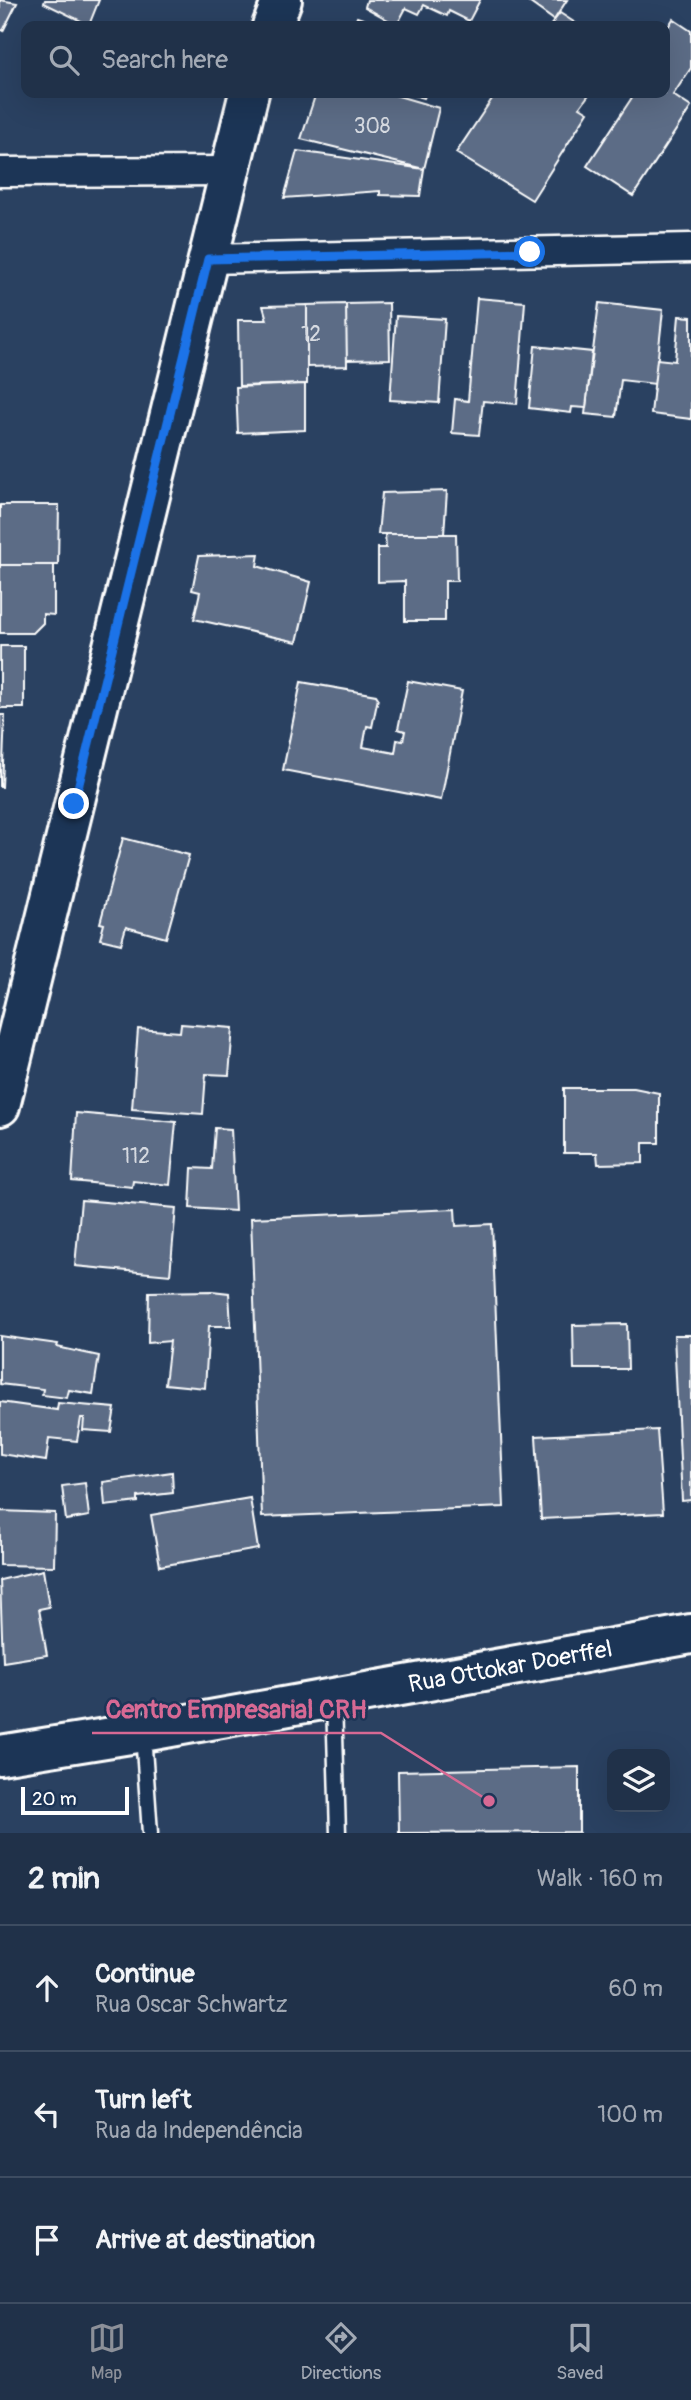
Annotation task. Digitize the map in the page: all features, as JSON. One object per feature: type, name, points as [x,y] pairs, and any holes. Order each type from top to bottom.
[{"type":"street","points":[[274,21],[282,0]]},
{"type":"street","points":[[0,1106],[248,98]]},
{"type":"street","points":[[0,172],[230,171]]},
{"type":"street","points":[[208,259],[691,248]]},
{"type":"street","name":"Rua Ottokar Doerffel","points":[[0,1755],[691,1634]]},
{"type":"lane","points":[[334,1696],[338,1833]]},
{"type":"lane","points":[[143,1732],[150,1833]]},
{"type":"building","points":[[0,0],[17,3],[3,31],[0,29]]},
{"type":"building","points":[[45,0],[99,0],[91,21],[81,21],[44,3]]},
{"type":"building","points":[[367,0],[480,0],[469,21],[449,11],[447,16],[424,5],[419,14],[406,8],[399,21],[390,21],[365,7]]},
{"type":"building","points":[[526,0],[567,0],[554,20]]},
{"type":"building","points":[[560,13],[572,21],[554,21]]},
{"type":"building","points":[[673,19],[691,31],[691,68],[673,95],[691,107],[633,196],[587,166],[632,98],[670,98],[670,24]]},
{"type":"building","points":[[314,98],[405,98],[439,108],[424,169],[301,139]]},
{"type":"building","points":[[493,98],[586,98],[580,107],[588,112],[532,200],[456,153]]},
{"type":"building","points":[[297,151],[424,169],[420,196],[380,195],[380,191],[284,198]]},
{"type":"building","points":[[477,298],[525,302],[517,404],[483,401],[479,435],[452,433],[455,399],[468,401]]},
{"type":"building","points":[[389,303],[390,359],[346,360],[346,304]]},
{"type":"building","points":[[599,303],[663,310],[655,384],[621,380],[616,417],[585,414]]},
{"type":"building","points":[[346,304],[347,366],[307,367],[307,305]]},
{"type":"building","points":[[307,305],[307,384],[239,386],[238,320],[267,320],[263,306]]},
{"type":"building","points":[[396,316],[445,319],[439,403],[390,400]]},
{"type":"building","points":[[679,316],[691,317],[691,419],[651,414],[657,359],[675,361]]},
{"type":"building","points":[[535,346],[592,352],[586,408],[572,407],[571,413],[529,408]]},
{"type":"building","points":[[305,384],[305,430],[238,433],[236,387]]},
{"type":"building","points":[[447,491],[444,534],[378,534],[382,493]]},
{"type":"building","points":[[0,505],[59,505],[58,565],[0,565]]},
{"type":"building","points":[[385,534],[456,534],[457,581],[445,581],[445,621],[405,621],[405,581],[378,582],[378,548],[386,548]]},
{"type":"building","points":[[259,554],[257,566],[311,582],[297,642],[194,619],[200,592],[192,590],[199,556]]},
{"type":"building","points":[[0,565],[54,565],[54,615],[43,614],[43,623],[33,633],[0,633]]},
{"type":"building","points":[[0,646],[24,646],[24,708],[0,708]]},
{"type":"building","points":[[408,681],[462,691],[441,800],[283,770],[301,682],[376,695],[378,698],[372,727],[367,726],[363,747],[395,753],[397,740],[403,741],[405,731],[398,729]]},
{"type":"building","points":[[0,715],[5,715],[2,787],[0,787]]},
{"type":"building","points":[[123,838],[189,855],[166,938],[126,927],[121,944],[100,939],[104,924],[100,923]]},
{"type":"building","points":[[181,1024],[233,1028],[229,1075],[206,1074],[203,1114],[132,1109],[138,1029],[180,1032]]},
{"type":"building","points":[[564,1088],[634,1088],[659,1093],[659,1143],[643,1143],[643,1163],[598,1164],[597,1153],[564,1153]]},
{"type":"building","points":[[76,1113],[176,1122],[170,1185],[133,1181],[132,1187],[72,1181]]},
{"type":"building","points":[[215,1128],[231,1129],[235,1211],[190,1208],[192,1168],[212,1169]]},
{"type":"building","points":[[81,1200],[176,1208],[170,1275],[75,1266]]},
{"type":"building","points":[[455,1209],[456,1226],[492,1224],[504,1507],[262,1517],[251,1218]]},
{"type":"building","points":[[149,1292],[229,1293],[231,1326],[209,1326],[205,1388],[165,1384],[170,1341],[148,1343]]},
{"type":"building","points":[[627,1324],[628,1369],[574,1369],[573,1325]]},
{"type":"building","points":[[674,1335],[691,1335],[691,1500],[682,1501]]},
{"type":"building","points":[[0,1336],[58,1344],[57,1347],[99,1356],[93,1394],[69,1390],[67,1398],[42,1395],[43,1389],[0,1384]]},
{"type":"building","points":[[0,1402],[57,1410],[58,1403],[115,1408],[111,1432],[83,1430],[84,1418],[81,1418],[77,1441],[49,1438],[46,1461],[0,1454]]},
{"type":"building","points":[[657,1430],[663,1513],[541,1519],[536,1436]]},
{"type":"building","points":[[172,1472],[173,1493],[138,1497],[138,1502],[105,1506],[103,1482]]},
{"type":"building","points":[[85,1483],[89,1516],[66,1520],[62,1486]]},
{"type":"building","points":[[250,1498],[258,1549],[160,1566],[151,1515]]},
{"type":"building","points":[[0,1511],[55,1513],[54,1566],[0,1565]]},
{"type":"building","points":[[43,1570],[49,1607],[39,1609],[47,1655],[3,1662],[0,1580]]},
{"type":"building","points":[[579,1767],[579,1832],[399,1833],[398,1771]]},
{"type":"place","name":"Centro Empresarial CRH","points":[[489,1801]]},
{"type":"route","points":[[74,804],[208,259],[530,252]]}]
